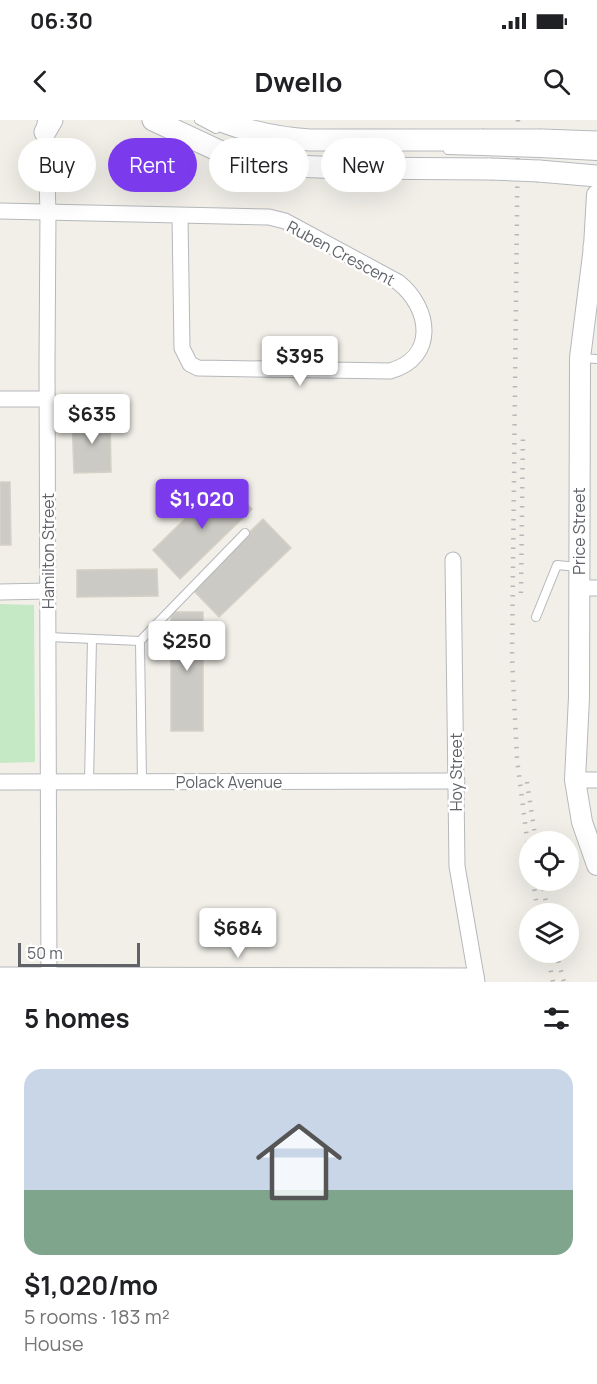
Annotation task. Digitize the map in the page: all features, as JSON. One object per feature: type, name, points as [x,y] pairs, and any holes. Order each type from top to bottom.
[{"type":"main road","points":[[153,120],[232,157],[269,165],[344,168],[484,155],[541,157],[597,142]]},
{"type":"main road","points":[[221,127],[259,138]]},
{"type":"main road","points":[[309,140],[484,155],[541,157],[597,176]]},
{"type":"street","name":"Hamilton Street","points":[[47,124],[49,978]]},
{"type":"street","name":"Price Street","points":[[597,195],[579,568],[588,588],[575,780],[582,822],[597,865]]},
{"type":"street","name":"Ruben Crescent","points":[[0,211],[180,216],[256,215],[285,221],[407,289],[420,310],[423,338],[419,354],[410,363],[390,371],[198,368],[190,364],[182,348],[180,216]]},
{"type":"street","points":[[0,399],[48,399]]},
{"type":"street","name":"Hoy Street","points":[[453,560],[457,781],[456,866],[476,979]]},
{"type":"street","points":[[0,592],[48,591]]},
{"type":"street","points":[[575,780],[597,780]]},
{"type":"street","name":"Polack Avenue","points":[[0,782],[457,781]]},
{"type":"street","points":[[0,975],[49,978],[476,979]]},
{"type":"lane","points":[[199,120],[221,127]]},
{"type":"lane","points":[[196,130],[213,138]]},
{"type":"lane","points":[[309,148],[411,149]]},
{"type":"lane","points":[[435,150],[484,155]]},
{"type":"lane","points":[[412,159],[484,155]]},
{"type":"lane","points":[[541,157],[597,156]]},
{"type":"lane","points":[[541,157],[597,167]]},
{"type":"lane","points":[[142,782],[140,641],[245,532]]},
{"type":"lane","points":[[537,617],[557,565],[579,568]]},
{"type":"lane","points":[[48,637],[140,641]]},
{"type":"lane","points":[[89,782],[92,639]]},
{"type":"green space","points":[[0,604],[34,605],[35,762],[0,763]]},
{"type":"building","points":[[110,417],[111,472],[74,473],[72,418]]},
{"type":"building","points":[[224,481],[252,509],[180,579],[153,550]]},
{"type":"building","points":[[0,482],[10,482],[11,545],[0,545]]},
{"type":"building","points":[[263,519],[291,548],[219,617],[192,589]]},
{"type":"building","points":[[157,569],[158,596],[77,597],[77,570]]},
{"type":"building","points":[[171,612],[203,612],[203,731],[171,731]]},
{"type":"railway","points":[[518,120],[512,657],[517,759],[526,831]]},
{"type":"railway","points":[[521,593],[523,434]]},
{"type":"railway","points":[[527,782],[534,831]]},
{"type":"railway","points":[[535,891],[536,903]]},
{"type":"railway","points":[[544,891],[546,903]]},
{"type":"railway","points":[[549,963],[553,982]]},
{"type":"railway","points":[[559,963],[564,982]]}]
